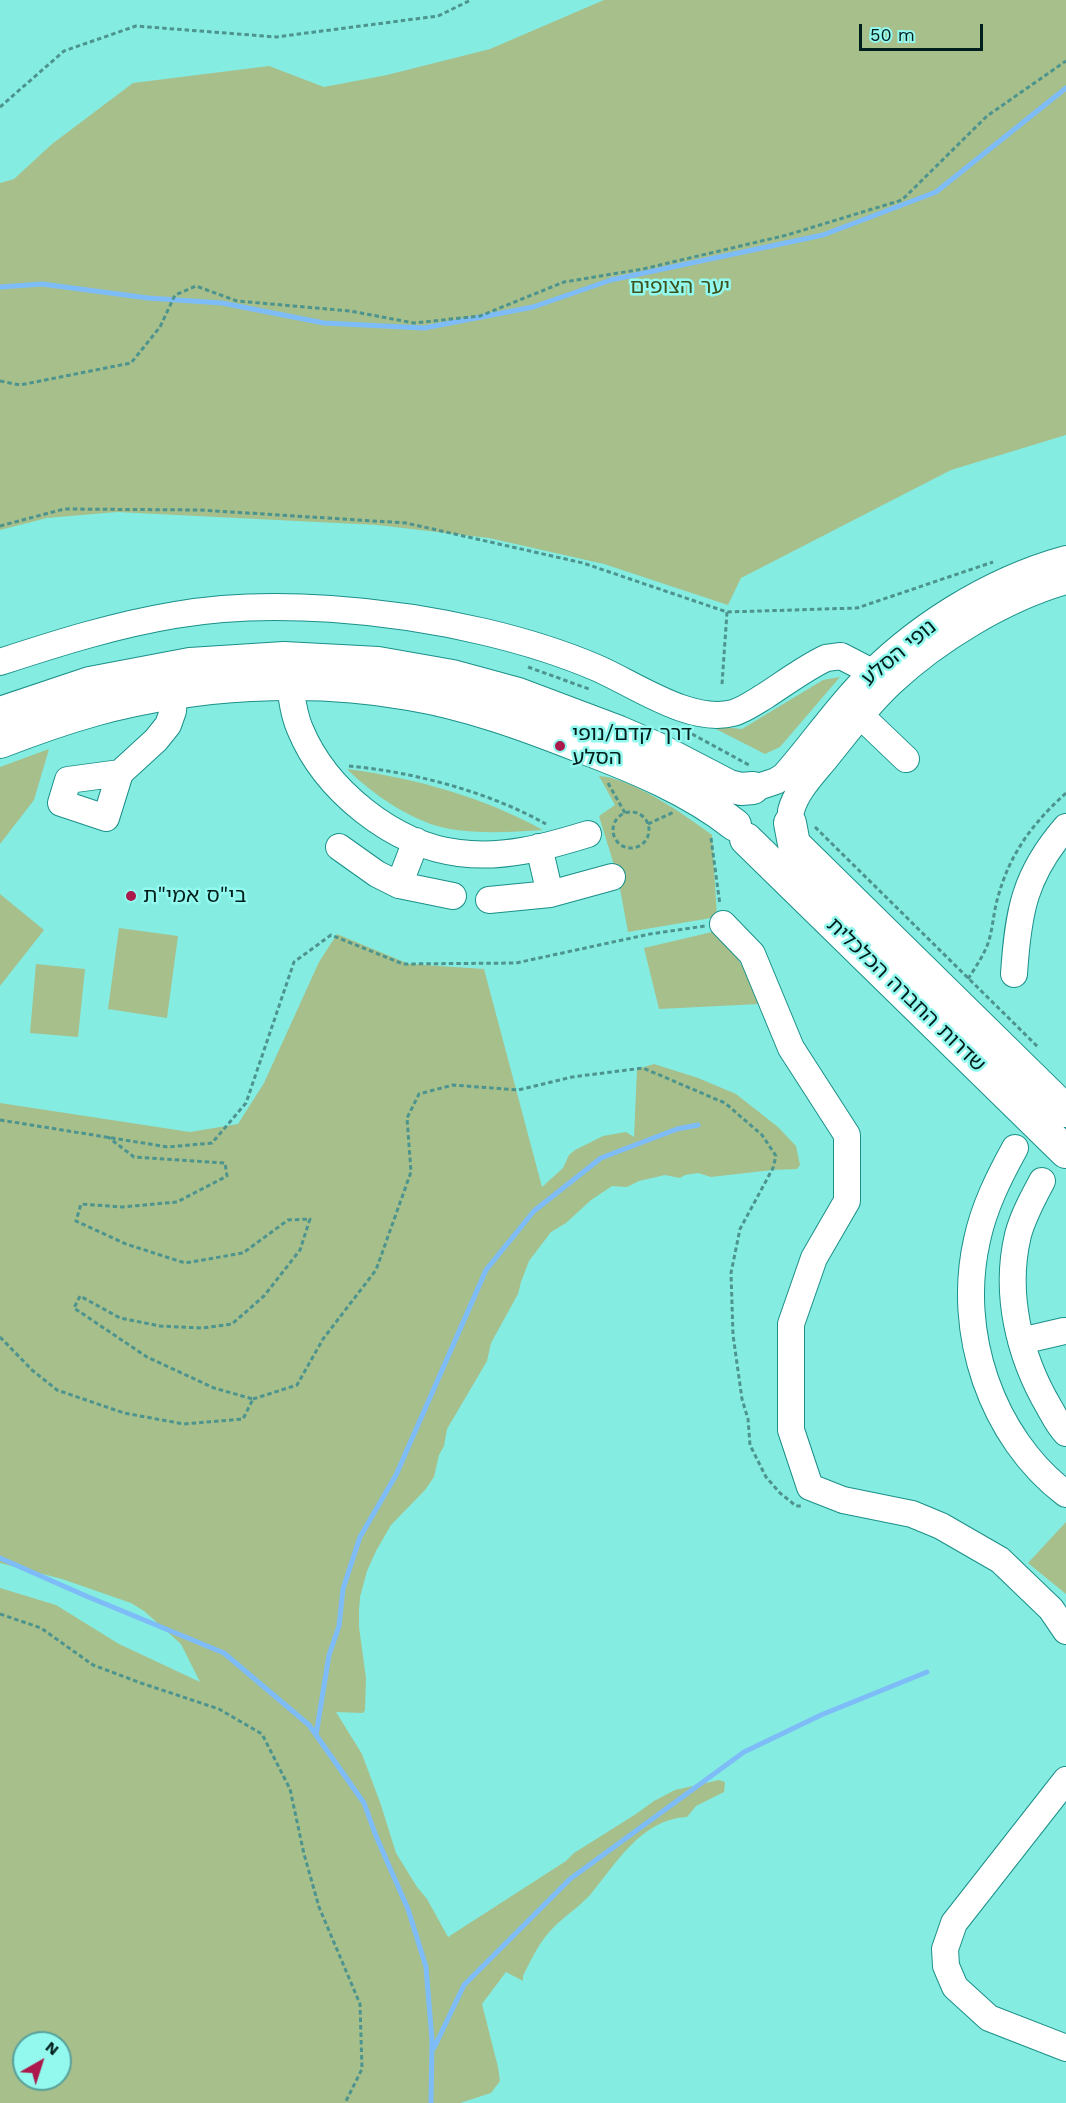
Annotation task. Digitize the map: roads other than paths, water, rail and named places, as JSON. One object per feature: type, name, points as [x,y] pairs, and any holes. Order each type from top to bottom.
[{"type":"main road","points":[[0,713],[90,683],[190,664],[284,658],[378,663],[452,675],[518,694],[619,732],[729,786],[741,789],[757,787],[771,788],[780,792],[789,805],[791,813],[784,834],[770,843],[755,843],[730,834],[734,810],[740,797],[757,787]]},
{"type":"main road","name":"שדרות החברה הכלכלית","points":[[0,742],[97,709],[174,694],[231,687],[290,685],[343,686],[408,694],[446,702],[510,720],[599,753],[644,773],[705,805],[730,834],[1066,1152]]},
{"type":"main road","name":"שדרות החברה הכלכלית","points":[[791,813],[794,844],[1066,1111]]},
{"type":"street","name":"נופי הסלע","points":[[757,787],[784,776],[872,672],[918,634],[991,587],[1034,569],[1066,559]]},
{"type":"street","name":"נופי הסלע","points":[[791,813],[796,796],[892,681],[930,651],[1001,606],[1066,581]]},
{"type":"street","points":[[0,662],[119,626],[177,614],[235,609],[297,608],[359,612],[430,621],[486,632],[549,650],[597,668],[689,710],[708,714],[733,713],[751,705],[826,658],[841,656],[872,672]]},
{"type":"street","points":[[290,685],[300,730],[312,752],[339,788],[369,816],[417,841],[434,848],[459,853],[490,854],[518,852],[580,836]]},
{"type":"street","points":[[120,773],[156,740],[168,725],[173,711],[174,694]]},
{"type":"street","points":[[861,716],[906,759]]},
{"type":"street","points":[[1014,974],[1017,928],[1025,896],[1041,859],[1066,827]]},
{"type":"street","points":[[399,885],[417,841]]},
{"type":"street","points":[[339,847],[377,874],[399,885],[453,896]]},
{"type":"street","points":[[539,847],[550,894]]},
{"type":"street","points":[[489,900],[550,894],[612,877]]},
{"type":"street","points":[[723,924],[752,954],[791,1048],[848,1135],[846,1201],[814,1258],[791,1324],[791,1430],[810,1487],[843,1500],[912,1514],[941,1526],[1000,1560],[1051,1609],[1066,1631]]},
{"type":"street","points":[[1015,1148],[987,1205],[976,1243],[972,1299],[975,1339],[985,1380],[995,1407],[1010,1433],[1030,1461],[1066,1494]]},
{"type":"street","points":[[1042,1180],[1018,1235],[1014,1261],[1016,1321],[1025,1357],[1037,1387],[1066,1433]]},
{"type":"street","points":[[987,1205],[1024,1220]]},
{"type":"street","points":[[1021,1341],[1063,1325]]},
{"type":"street","points":[[1066,1780],[954,1923],[945,1949],[946,1966],[955,1987],[989,2018],[1066,2048]]},
{"type":"waterway","points":[[0,287],[42,284],[148,298],[222,303],[324,323],[424,328],[533,307],[611,280],[823,235],[936,192],[1066,88]]},
{"type":"waterway","points":[[316,1735],[329,1655],[339,1626],[343,1589],[360,1537],[396,1475],[486,1270],[534,1211],[601,1158],[677,1129],[698,1125]]},
{"type":"waterway","points":[[0,1558],[224,1653],[309,1725],[364,1803],[408,1909],[426,1967],[432,2040],[431,2103]]},
{"type":"waterway","points":[[434,2048],[464,1985],[570,1879],[744,1752],[821,1715],[927,1672]]},
{"type":"place","name":"דרך קדם/נופי הסלע","points":[[560,746]]},
{"type":"place","name":"בי\"ס אמי\"ת","points":[[131,896]]},
{"type":"park label","name":"יער הצופים","points":[[680,287]]}]
